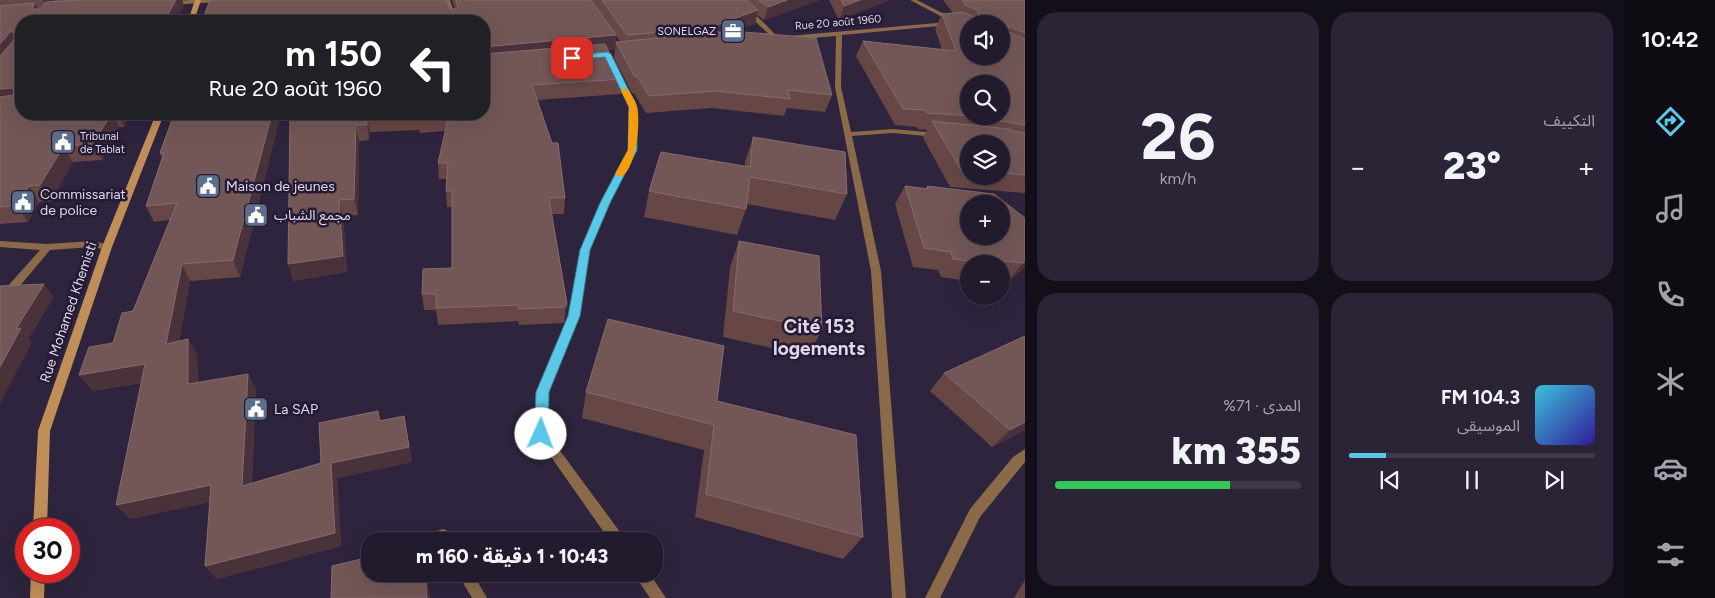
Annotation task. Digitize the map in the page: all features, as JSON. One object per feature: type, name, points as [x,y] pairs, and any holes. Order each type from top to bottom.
[{"type":"main road","points":[[193,15],[198,1]]},
{"type":"main road","name":"Rue Mohamed Khemisti","points":[[40,518],[44,432],[107,247],[158,120]]},
{"type":"main road","points":[[37,598],[38,583]]},
{"type":"street","points":[[168,4],[216,0]]},
{"type":"street","points":[[447,0],[452,15]]},
{"type":"street","points":[[725,0],[746,8],[777,39]]},
{"type":"street","points":[[913,0],[960,25]]},
{"type":"street","name":"Rue 20 août 1960","points":[[767,40],[956,23]]},
{"type":"street","points":[[839,34],[838,87],[876,271],[899,598]]},
{"type":"street","points":[[612,63],[633,107],[632,150],[605,203],[585,250],[574,316],[543,392],[541,434],[612,532]]},
{"type":"street","points":[[848,134],[894,131],[950,136]]},
{"type":"street","points":[[0,244],[47,247],[92,244],[107,247]]},
{"type":"street","points":[[0,302],[47,247]]},
{"type":"street","points":[[932,598],[975,513],[1017,461],[1025,455]]},
{"type":"street","points":[[470,582],[480,598]]},
{"type":"street","points":[[647,582],[659,598]]},
{"type":"building","points":[[176,0],[167,15],[15,15],[15,120],[107,120],[93,144],[64,146],[40,185],[29,186],[16,205],[0,207],[0,97],[13,95],[14,90],[12,88],[0,89],[0,56],[14,40],[14,32],[10,32],[0,44],[0,6],[35,3],[32,9],[40,9],[46,2]]},
{"type":"building","points":[[210,0],[446,0],[450,9],[456,9],[458,7],[456,0],[591,0],[616,35],[490,46],[490,15],[204,15]]},
{"type":"building","points":[[602,0],[747,0],[758,10],[708,28],[627,35]]},
{"type":"building","points":[[758,0],[787,0],[768,7]]},
{"type":"building","points":[[841,0],[860,0],[844,6]]},
{"type":"building","points":[[962,0],[1025,0],[1025,33],[1010,27],[1010,15],[979,15],[978,11],[966,5]]},
{"type":"building","points":[[963,12],[970,15],[960,15],[960,65],[1010,65],[1010,32],[1025,39],[1025,125],[1010,123],[1010,75],[960,75],[960,115],[903,109],[863,41],[956,51],[942,14]]},
{"type":"building","points":[[732,31],[816,38],[832,95],[788,90],[790,99],[716,91],[649,96],[637,76],[635,77],[616,42]]},
{"type":"building","points":[[605,44],[623,79],[532,85],[552,143],[558,143],[565,198],[549,198],[567,304],[565,307],[519,309],[518,305],[436,308],[436,294],[422,294],[423,269],[452,268],[452,191],[446,191],[448,163],[438,163],[448,120],[490,120],[490,54]]},
{"type":"building","points":[[172,120],[270,120],[233,260],[182,264],[166,344],[188,339],[188,384],[248,374],[242,486],[321,463],[319,423],[378,411],[379,421],[404,416],[409,447],[331,463],[335,533],[205,566],[211,485],[116,505],[145,364],[79,375],[89,347],[113,343],[122,313],[133,311],[177,203],[146,206],[164,153],[160,153]]},
{"type":"building","points":[[290,120],[367,120],[367,125],[356,125],[354,199],[339,200],[343,256],[288,264]]},
{"type":"building","points":[[932,121],[1010,129],[1025,133],[1025,175],[1010,174],[1010,135],[960,135],[960,168]]},
{"type":"building","points":[[753,137],[845,152],[847,194],[750,177],[746,209],[649,191],[661,152],[750,167]]},
{"type":"building","points":[[905,186],[928,189],[927,186],[995,195],[960,195],[960,245],[1010,245],[1010,206],[1025,218],[1025,261],[1023,263],[1010,262],[1010,255],[960,255],[960,260],[953,259],[951,252],[924,248]]},
{"type":"building","points":[[739,241],[819,256],[822,330],[733,311]]},
{"type":"building","points":[[44,284],[16,329],[21,328],[0,367],[0,286]]},
{"type":"building","points":[[608,319],[724,346],[717,401],[856,435],[863,537],[706,494],[714,425],[586,392]]},
{"type":"building","points":[[1025,336],[1025,422],[1010,430],[944,373]]},
{"type":"building","points":[[361,559],[361,582],[426,582],[427,598],[331,598],[332,566]]},
{"type":"slow traffic","points":[[620,174],[632,150],[633,107],[625,91]]},
{"type":"place","name":"SONELGAZ","points":[[733,31]]},
{"type":"place","name":"Tribunal de Tablat","points":[[63,142]]},
{"type":"place","name":"Maison de jeunes","points":[[208,186]]},
{"type":"place","name":"Commissariat de police","points":[[23,202]]},
{"type":"place","name":"مجمع الشباب","points":[[256,215]]},
{"type":"place","name":"La SAP","points":[[256,409]]},
{"type":"district","name":"Cité 153 logements","points":[[819,337]]},
{"type":"route","points":[[541,434],[543,392],[574,316],[585,250],[605,203],[632,150],[633,107],[607,54],[572,58]]}]
